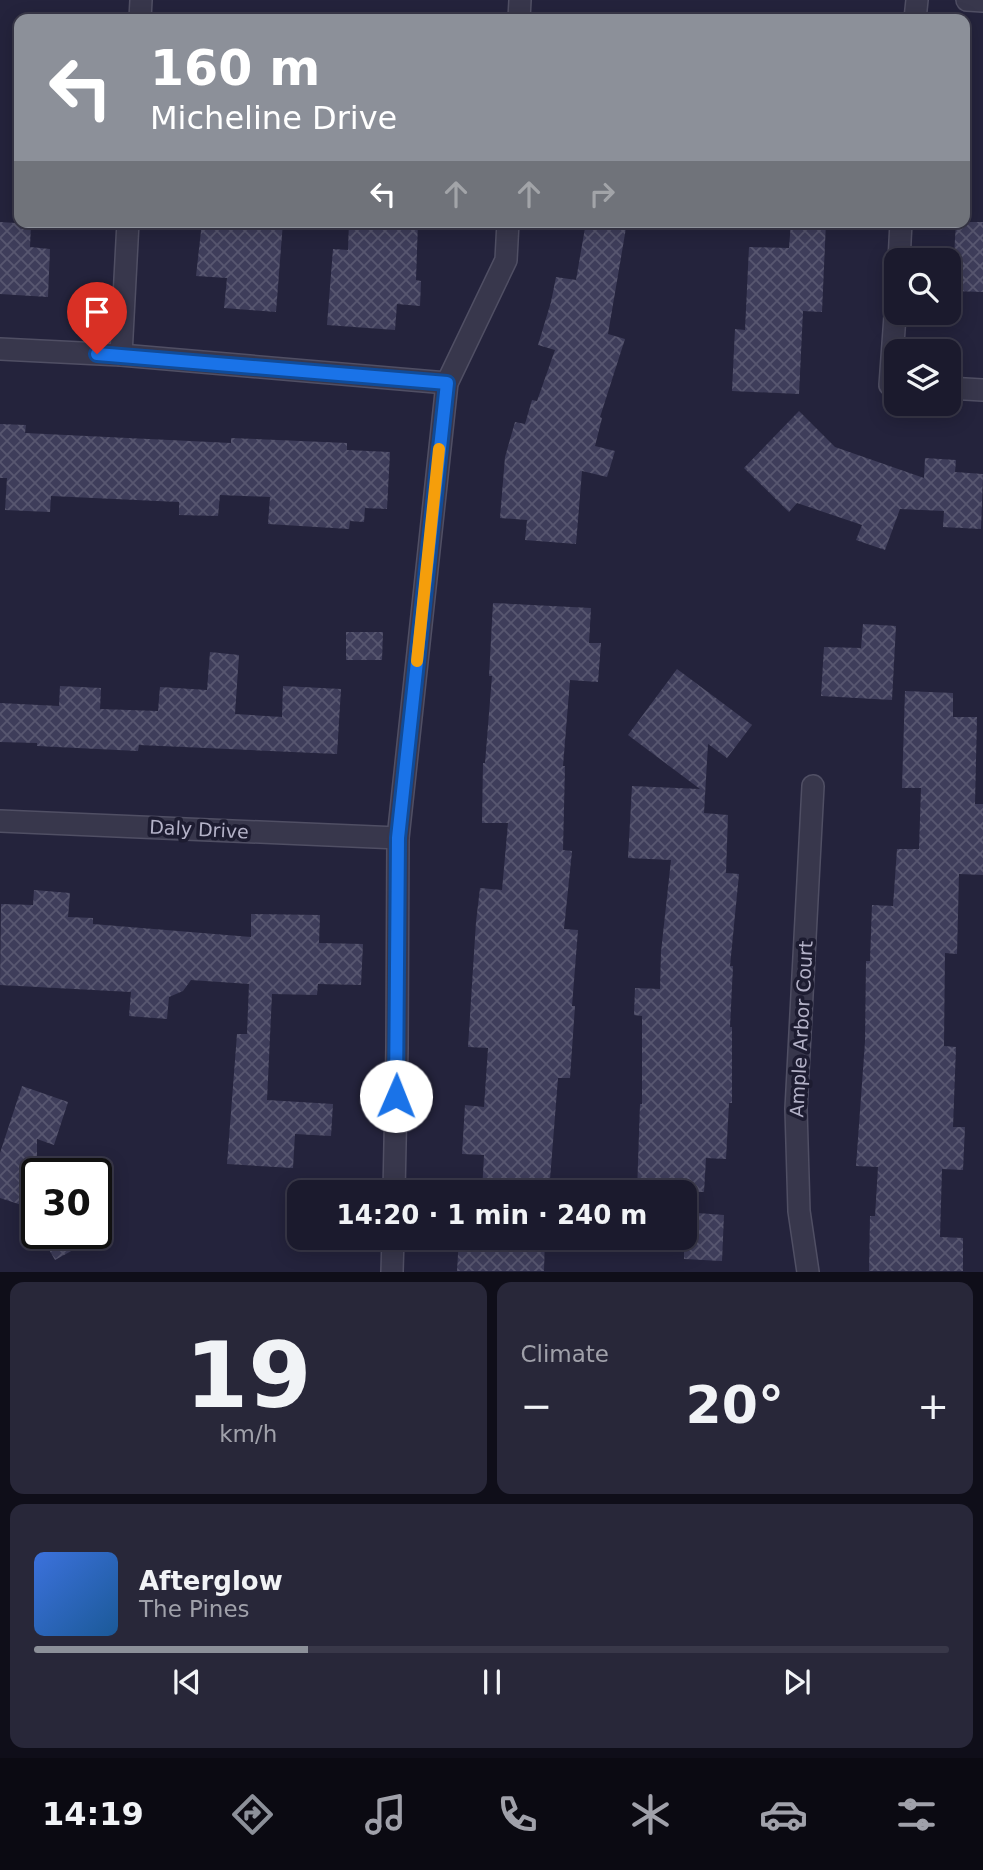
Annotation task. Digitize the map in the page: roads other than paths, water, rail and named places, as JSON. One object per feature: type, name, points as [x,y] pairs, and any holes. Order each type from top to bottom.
[{"type":"street","points":[[967,0],[983,1]]},
{"type":"street","points":[[121,355],[128,228]]},
{"type":"street","points":[[394,1180],[398,838],[447,383],[506,260],[508,228]]},
{"type":"street","points":[[900,248],[901,228]]},
{"type":"street","points":[[0,349],[121,355],[447,383]]},
{"type":"street","points":[[961,389],[983,390]]},
{"type":"street","name":"Ample Arbor Court","points":[[808,1272],[799,1211],[796,1109],[813,786]]},
{"type":"street","name":"Daly Drive","points":[[0,821],[398,838]]},
{"type":"street","points":[[393,1250],[393,1272]]}]
